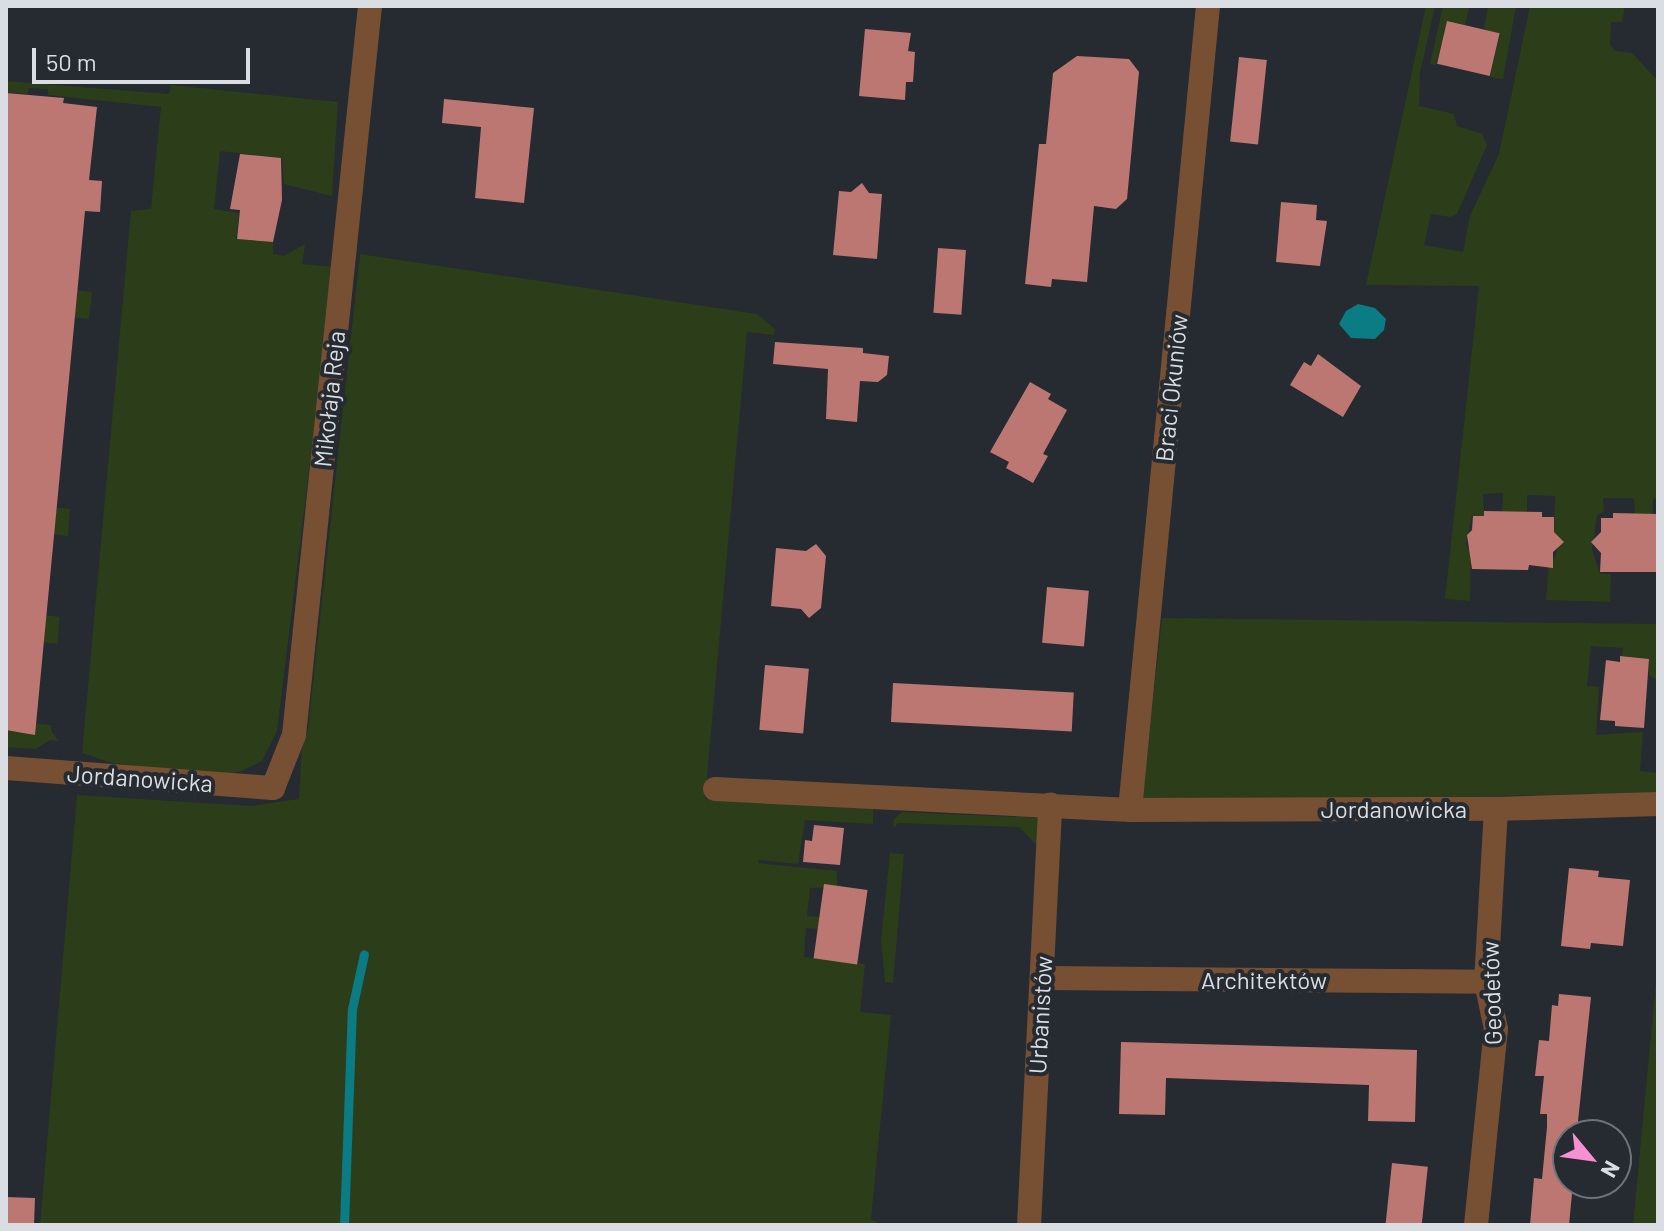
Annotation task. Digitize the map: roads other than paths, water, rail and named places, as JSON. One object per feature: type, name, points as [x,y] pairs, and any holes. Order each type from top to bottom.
[{"type":"street","name":"Mikołaja Reja","points":[[273,788],[294,735],[370,6]]},
{"type":"street","name":"Braci Okuniów","points":[[1130,810],[1208,6]]},
{"type":"street","name":"Jordanowicka","points":[[6,768],[273,788]]},
{"type":"street","name":"Jordanowicka","points":[[715,789],[1130,810],[1496,809],[1658,804]]},
{"type":"street","name":"Urbanistów","points":[[1029,1225],[1050,805]]},
{"type":"street","name":"Geodetów","points":[[1476,1225],[1496,1029],[1486,982],[1496,809]]},
{"type":"street","name":"Architektów","points":[[1043,978],[1486,982]]},
{"type":"water","points":[[1358,304],[1375,308],[1386,319],[1384,330],[1375,339],[1351,338],[1339,324],[1346,311]]},
{"type":"waterway","points":[[344,1225],[352,1009],[364,954]]}]
